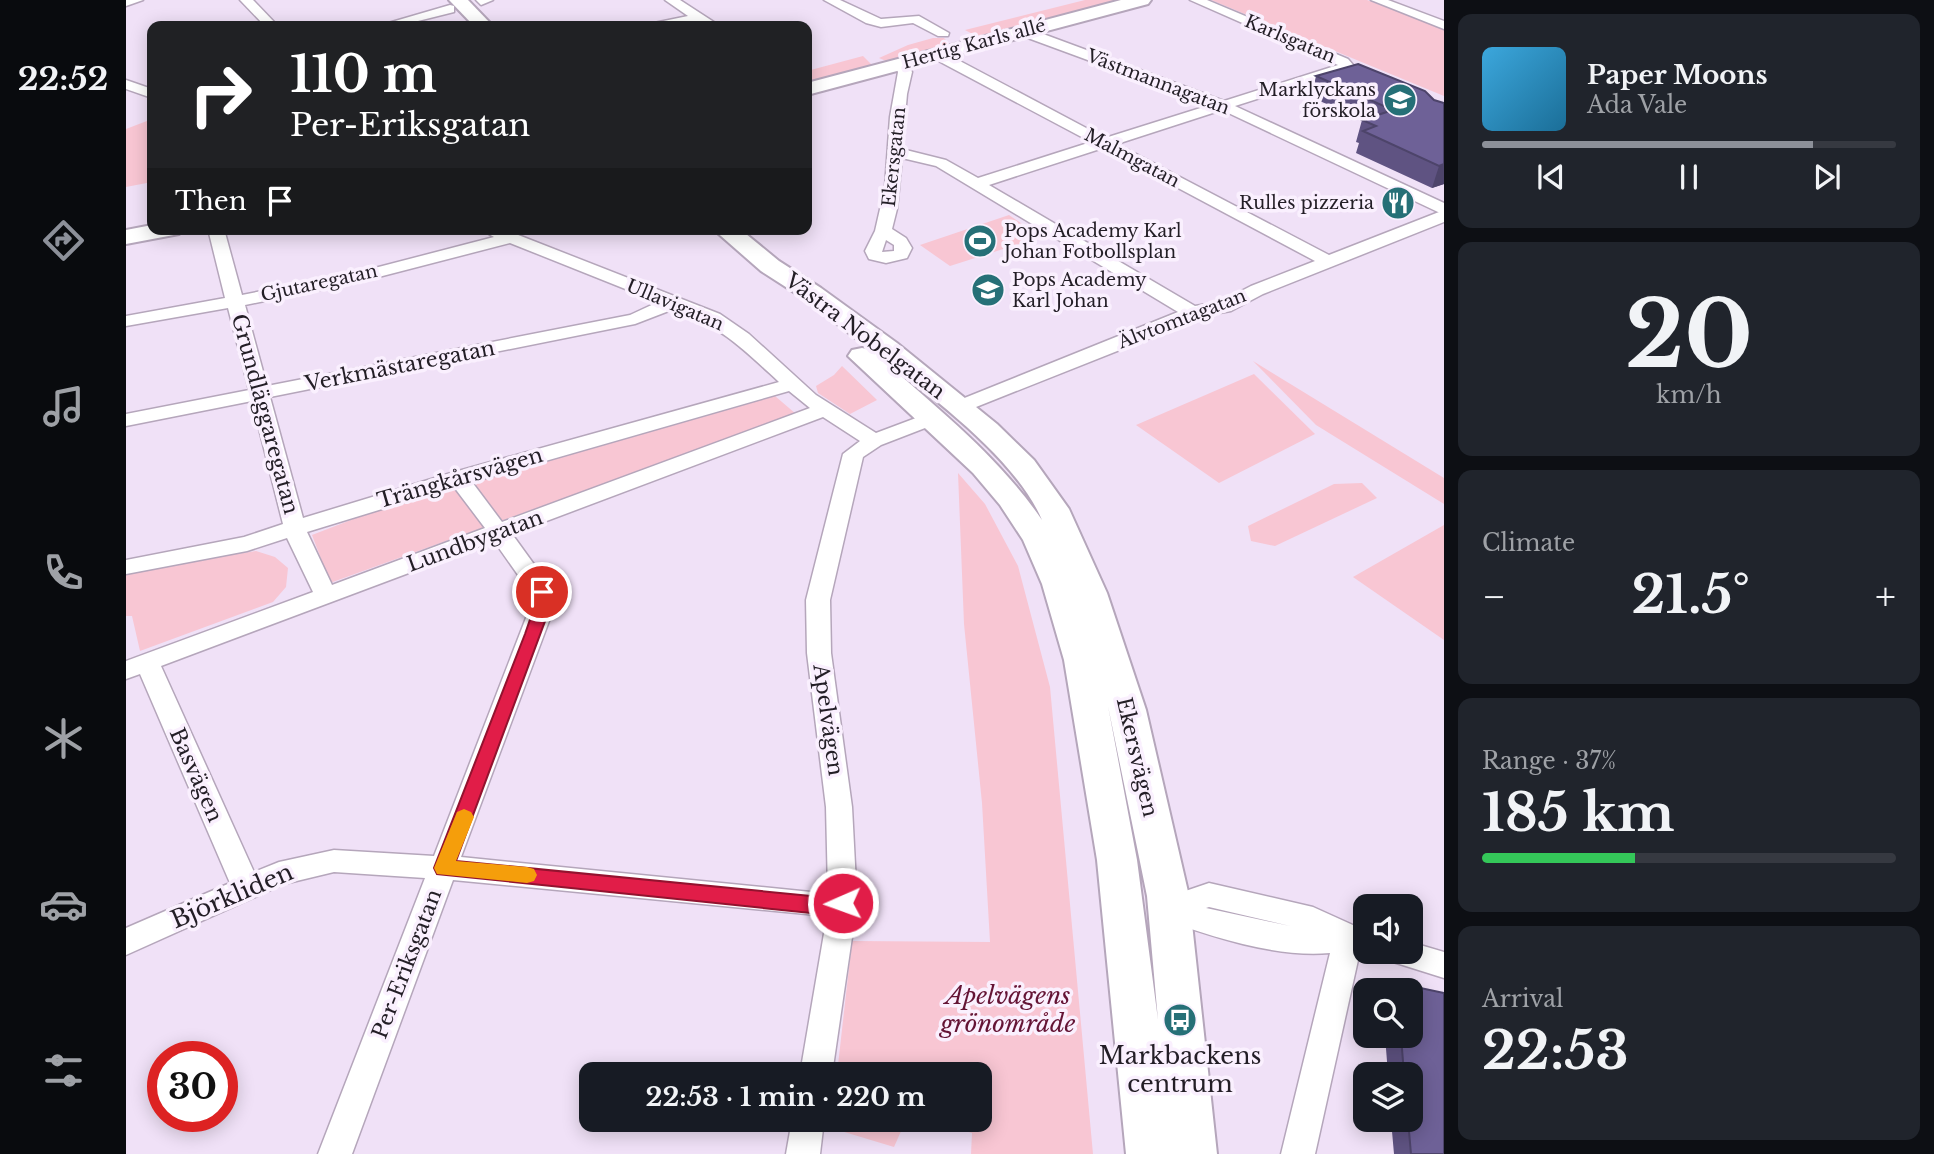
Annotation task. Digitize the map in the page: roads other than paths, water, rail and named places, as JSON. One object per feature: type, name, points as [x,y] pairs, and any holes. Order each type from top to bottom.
[{"type":"main road","name":"Hertig Karls allé","points":[[812,88],[897,71],[942,39],[1075,0]]},
{"type":"main road","name":"Hertig Karls allé","points":[[942,39],[1022,32],[1142,0]]},
{"type":"main road","points":[[451,3],[464,21]]},
{"type":"main road","points":[[451,3],[477,21]]},
{"type":"main road","points":[[865,53],[897,71]]},
{"type":"main road","points":[[126,227],[147,223]]},
{"type":"main road","points":[[126,237],[147,233]]},
{"type":"main road","name":"Västra Nobelgatan","points":[[732,235],[770,267],[807,307],[945,413]]},
{"type":"main road","name":"Ekersvägen","points":[[945,413],[1012,499],[1039,540],[1059,584],[1082,660],[1123,903],[1150,1154]]},
{"type":"main road","name":"Ekersvägen","points":[[945,413],[987,430],[1023,467],[1054,509],[1090,593],[1128,710],[1169,909],[1193,1154]]},
{"type":"main road","points":[[1123,903],[1169,909]]},
{"type":"street","points":[[126,2],[137,0]]},
{"type":"street","points":[[246,0],[267,21]]},
{"type":"street","points":[[671,0],[705,21]]},
{"type":"street","points":[[830,0],[881,23],[915,14],[913,23],[942,39]]},
{"type":"street","name":"Karlsgatan","points":[[1196,0],[1345,63],[1344,68],[1222,105]]},
{"type":"street","points":[[1377,0],[1444,24]]},
{"type":"street","points":[[399,21],[451,3]]},
{"type":"street","points":[[680,21],[698,17]]},
{"type":"street","points":[[881,23],[882,40]]},
{"type":"street","name":"Västmannagatan","points":[[1022,32],[1222,105],[1444,209]]},
{"type":"street","name":"Malmgatan","points":[[942,39],[1105,144],[1329,262]]},
{"type":"street","name":"Ekersgatan","points":[[885,232],[894,152],[897,71]]},
{"type":"street","points":[[126,84],[147,90]]},
{"type":"street","points":[[126,95],[147,91]]},
{"type":"street","points":[[978,183],[1222,105]]},
{"type":"street","points":[[894,152],[932,159],[978,183],[1192,312]]},
{"type":"street","name":"Älvtomtagatan","points":[[945,413],[1192,312],[1225,307],[1257,290],[1444,216]]},
{"type":"street","name":"Grundläggaregatan","points":[[218,235],[295,529],[326,594]]},
{"type":"street","name":"Ullavigatan","points":[[503,235],[714,318],[824,410],[874,441]]},
{"type":"street","name":"Gjutaregatan","points":[[126,321],[235,302],[466,251],[510,238]]},
{"type":"street","name":"Verkmästaregatan","points":[[126,420],[635,319],[672,303]]},
{"type":"street","name":"Trängkårsvägen","points":[[126,567],[247,544],[359,506],[793,384]]},
{"type":"street","name":"Lundbygatan","points":[[137,666],[824,410]]},
{"type":"street","name":"Apelvägen","points":[[818,1062],[843,903],[839,807],[819,653],[818,600],[853,454],[874,441],[945,413]]},
{"type":"street","name":"Per-Eriksgatan","points":[[335,1154],[543,605],[542,592],[534,579],[458,478]]},
{"type":"street","name":"Basvägen","points":[[137,666],[241,877],[248,886]]},
{"type":"street","name":"Björkliden","points":[[126,942],[248,886],[306,865],[334,861],[444,868],[811,904],[843,903]]},
{"type":"street","points":[[1169,909],[1216,925],[1313,942],[1353,938]]},
{"type":"street","points":[[1298,1154],[1353,953]]},
{"type":"street","points":[[1423,959],[1444,965]]},
{"type":"street","points":[[803,1154],[806,1132]]},
{"type":"place","name":"Marklyckans förskola","points":[[1400,100]]},
{"type":"place","name":"Rulles pizzeria","points":[[1398,203]]},
{"type":"place","name":"Pops Academy Karl Johan Fotbollsplan","points":[[980,241]]},
{"type":"place","name":"Pops Academy Karl Johan","points":[[988,290]]},
{"type":"place","name":"Markbackens centrum","points":[[1180,1020]]},
{"type":"park label","name":"Apelvägens grönområde","points":[[1008,1010]]}]
